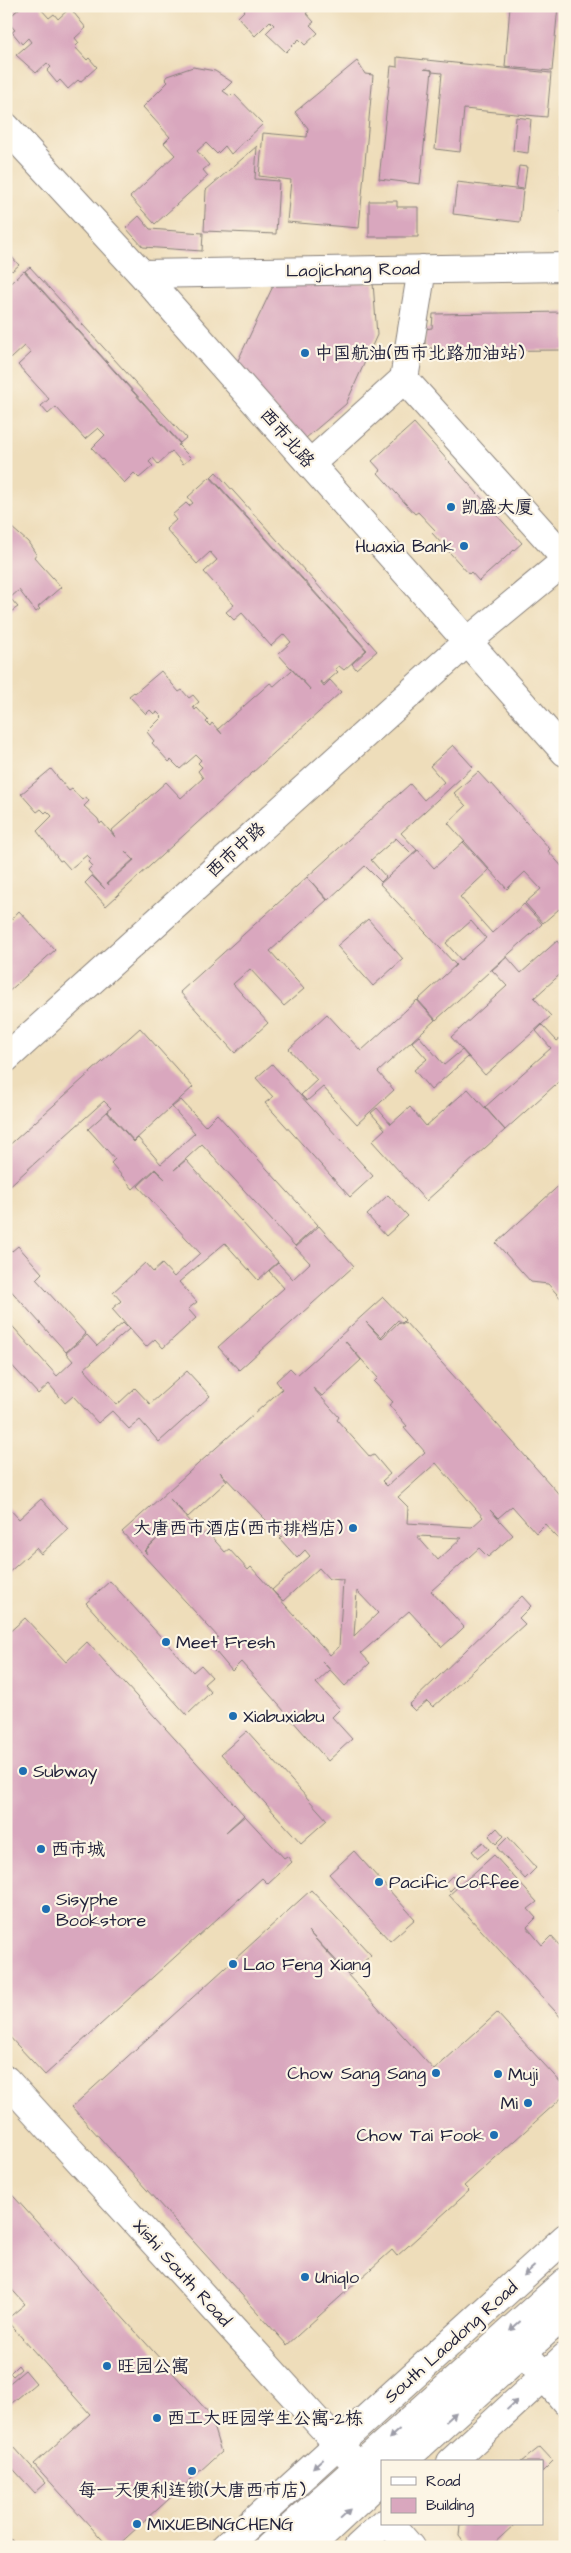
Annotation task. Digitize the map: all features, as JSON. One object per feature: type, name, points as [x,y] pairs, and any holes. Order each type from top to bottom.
[{"type":"street","name":"西市北路","points":[[6,127],[142,274],[565,752]]},
{"type":"street","name":"Laojichang Road","points":[[142,274],[565,267]]},
{"type":"street","points":[[310,464],[404,379],[422,269]]},
{"type":"street","points":[[404,379],[565,560]]},
{"type":"street","name":"西市中路","points":[[6,1058],[467,642],[565,560]]},
{"type":"street","name":"Xishi South Road","points":[[6,2080],[358,2466]]},
{"type":"street","name":"South Laodong Road","points":[[226,2547],[565,2238]]},
{"type":"street","name":"South Laodong Road","points":[[270,2547],[565,2282]]},
{"type":"street","points":[[404,2460],[565,2314]]},
{"type":"street","points":[[523,2352],[565,2401]]},
{"type":"street","points":[[452,2460],[565,2357]]},
{"type":"street","points":[[309,2547],[373,2487],[381,2513]]},
{"type":"street","points":[[358,2547],[381,2526]]},
{"type":"street","points":[[392,2526],[410,2547]]},
{"type":"building","points":[[6,6],[21,6],[12,15],[22,6],[41,6],[40,8],[49,18],[54,14],[58,19],[70,8],[86,28],[75,38],[79,43],[75,47],[87,60],[89,58],[97,67],[80,82],[78,80],[68,89],[60,80],[57,83],[47,71],[51,67],[47,63],[36,73],[16,55],[31,42],[28,38],[22,44],[12,32],[15,30],[6,20]]},
{"type":"building","points":[[249,6],[304,6],[309,11],[306,13],[314,22],[310,25],[318,33],[305,45],[299,39],[286,52],[266,33],[274,25],[270,21],[255,36],[238,17]]},
{"type":"building","points":[[510,6],[558,6],[552,71],[505,67]]},
{"type":"building","points":[[397,57],[551,73],[547,117],[464,109],[460,152],[435,149],[442,73],[432,72],[432,70],[420,184],[379,179],[391,66],[397,67]]},
{"type":"building","points":[[357,61],[365,74],[373,75],[359,228],[287,222],[291,180],[259,176],[263,133],[307,137],[308,128],[295,112]]},
{"type":"building","points":[[193,67],[215,71],[232,82],[223,91],[230,96],[233,93],[263,124],[231,154],[225,146],[217,154],[206,143],[197,151],[209,165],[203,170],[208,176],[155,224],[130,197],[175,155],[164,143],[170,137],[143,107],[168,82],[165,79],[167,76]]},
{"type":"building","points":[[516,117],[531,119],[528,153],[513,151]]},
{"type":"building","points":[[257,146],[255,179],[279,181],[276,234],[204,231],[206,190]]},
{"type":"building","points":[[519,166],[527,167],[524,189],[516,188]]},
{"type":"building","points":[[561,174],[565,174],[565,213],[561,213]]},
{"type":"building","points":[[457,182],[523,190],[520,222],[453,214]]},
{"type":"building","points":[[369,201],[397,201],[397,207],[418,207],[418,237],[369,237]]},
{"type":"building","points":[[139,216],[150,229],[203,233],[202,251],[143,247],[126,228]]},
{"type":"building","points":[[9,254],[19,265],[12,271],[6,265],[6,256]]},
{"type":"building","points":[[30,267],[186,438],[180,443],[25,271]]},
{"type":"building","points":[[24,271],[191,458],[183,464],[172,451],[158,464],[153,458],[149,462],[153,466],[139,478],[134,473],[124,483],[92,448],[105,435],[98,428],[85,439],[56,407],[48,414],[41,406],[49,399],[18,365],[31,353],[25,346],[12,358],[6,352],[6,287]]},
{"type":"building","name":"中国航油(西市北路加油站)","points":[[275,282],[373,283],[377,335],[346,404],[306,438],[233,371]]},
{"type":"building","points":[[565,312],[565,350],[432,351],[432,348],[425,348],[425,329],[432,328],[433,314]]},
{"type":"building","points":[[414,423],[522,543],[479,581],[471,572],[469,574],[432,533],[435,530],[418,512],[415,514],[378,473],[381,471],[372,461]]},
{"type":"building","points":[[216,472],[377,651],[356,669],[352,664],[367,650],[211,477]]},
{"type":"building","points":[[210,477],[366,650],[344,670],[339,666],[335,669],[338,672],[324,684],[320,681],[324,686],[330,680],[341,692],[106,906],[85,883],[92,876],[105,889],[88,870],[92,866],[88,862],[91,859],[87,855],[70,869],[62,860],[60,861],[37,831],[52,816],[47,811],[45,813],[41,809],[37,812],[21,794],[51,769],[69,791],[72,789],[82,800],[86,797],[89,801],[84,806],[116,838],[111,831],[166,782],[181,798],[203,778],[198,771],[202,767],[198,763],[201,760],[196,755],[180,769],[171,760],[169,762],[152,743],[154,741],[147,732],[162,717],[157,712],[154,714],[150,710],[146,714],[129,696],[161,671],[179,692],[182,690],[189,698],[193,695],[199,702],[193,707],[195,710],[197,708],[208,720],[206,722],[210,726],[212,723],[222,734],[218,729],[270,683],[274,686],[292,670],[311,690],[278,654],[291,642],[284,634],[271,646],[242,613],[234,620],[226,612],[234,605],[204,572],[217,560],[210,552],[197,564],[166,529],[176,520],[172,515],[186,503],[189,506],[193,503],[188,497]],"holes":[[[125,851],[134,860],[108,883],[109,885],[107,883],[133,860]]]},
{"type":"building","points":[[6,527],[8,529],[11,527],[28,542],[36,554],[34,557],[61,587],[38,607],[40,609],[36,612],[19,590],[10,598],[18,607],[6,615]]},
{"type":"building","points":[[453,745],[473,767],[401,833],[417,850],[412,854],[396,838],[371,860],[386,877],[381,882],[365,866],[328,900],[307,877],[410,784],[424,800],[444,782],[430,766]]},
{"type":"building","points":[[478,772],[490,785],[492,784],[550,849],[548,851],[565,870],[565,916],[559,909],[543,923],[525,903],[541,889],[525,872],[507,889],[448,823],[466,806],[454,793]]},
{"type":"building","points":[[463,842],[489,870],[460,897],[492,933],[524,904],[542,924],[436,1020],[418,1000],[456,965],[380,884],[418,850],[434,868]],"holes":[[[471,921],[486,938],[461,960],[446,943]]]},
{"type":"building","points":[[307,877],[327,900],[270,951],[304,989],[284,1006],[250,969],[233,984],[268,1023],[235,1053],[180,992]]},
{"type":"building","points":[[19,911],[55,950],[6,994],[6,925]]},
{"type":"building","points":[[368,919],[403,959],[373,986],[337,946]]},
{"type":"building","points":[[557,941],[565,950],[565,970],[534,998],[551,1016],[485,1075],[451,1037],[507,986],[492,970],[507,957],[521,973]]},
{"type":"building","points":[[417,1000],[435,1020],[378,1072],[394,1090],[357,1124],[323,1087],[307,1101],[301,1095],[317,1080],[289,1049],[327,1014],[361,1051]]},
{"type":"building","points":[[542,1025],[557,1041],[565,1035],[565,1076],[505,1130],[485,1107],[551,1048],[536,1031]]},
{"type":"building","points":[[140,1028],[193,1087],[134,1141],[107,1111],[111,1108],[104,1101],[6,1189],[6,1148]]},
{"type":"building","points":[[419,1036],[444,1065],[462,1050],[468,1057],[431,1090],[414,1070],[427,1059],[412,1042]]},
{"type":"building","points":[[272,1064],[373,1176],[350,1197],[265,1103],[273,1097],[256,1078]]},
{"type":"building","points":[[468,1089],[505,1130],[426,1201],[372,1141],[385,1129],[371,1113],[377,1108],[391,1124],[410,1107],[426,1126]]},
{"type":"building","points":[[181,1100],[205,1126],[217,1114],[318,1225],[295,1246],[202,1144],[174,1170],[186,1160],[278,1262],[258,1280],[225,1243],[179,1282],[197,1302],[188,1309],[196,1318],[163,1348],[155,1339],[146,1347],[112,1309],[121,1301],[113,1292],[145,1263],[153,1272],[162,1264],[174,1277],[200,1253],[138,1186],[155,1170],[165,1179],[155,1169],[133,1189],[111,1163],[115,1159],[88,1129],[107,1112],[134,1142],[138,1138],[161,1164],[195,1133],[172,1107]]},
{"type":"building","points":[[565,1180],[565,1303],[548,1284],[531,1282],[496,1243]]},
{"type":"building","points":[[388,1195],[408,1216],[386,1236],[367,1215]]},
{"type":"building","points":[[319,1226],[354,1266],[239,1370],[218,1347],[284,1288],[269,1271],[278,1263],[293,1279],[310,1263],[295,1247]]},
{"type":"building","points":[[6,1245],[12,1251],[18,1246],[42,1273],[36,1279],[86,1334],[66,1352],[6,1285]]},
{"type":"building","points":[[383,1297],[405,1320],[402,1323],[398,1320],[381,1337],[366,1322],[381,1339],[399,1322],[402,1324],[405,1322],[565,1501],[565,1546],[545,1524],[536,1533],[512,1506],[498,1518],[490,1510],[513,1535],[488,1557],[479,1548],[431,1591],[464,1627],[442,1647],[409,1611],[361,1653],[370,1663],[345,1686],[322,1661],[330,1670],[316,1683],[340,1709],[332,1717],[352,1739],[328,1761],[241,1662],[232,1671],[210,1645],[218,1637],[122,1532],[282,1389],[276,1381],[290,1368],[297,1375]],"holes":[[[345,1341],[378,1378],[374,1382],[393,1402],[389,1405],[407,1426],[404,1428],[425,1452],[387,1486],[382,1481],[390,1474],[374,1455],[370,1457],[337,1420],[339,1417],[313,1388],[322,1396],[361,1360]],[[436,1463],[483,1517],[472,1527],[407,1523],[408,1507],[398,1497]],[[220,1472],[282,1537],[280,1539],[297,1558],[305,1550],[310,1556],[272,1590],[283,1601],[319,1568],[329,1579],[343,1580],[339,1647],[330,1655],[251,1567],[248,1570],[229,1549],[225,1552],[207,1532],[203,1535],[170,1499],[188,1517],[227,1481]],[[417,1536],[462,1538],[438,1560]],[[357,1591],[378,1613],[354,1636]]]},
{"type":"building","points":[[6,1319],[57,1376],[73,1361],[66,1353],[87,1335],[97,1346],[123,1323],[129,1329],[84,1369],[117,1405],[135,1388],[150,1404],[187,1371],[210,1396],[159,1442],[140,1420],[129,1429],[112,1411],[98,1423],[73,1396],[65,1403],[49,1384],[38,1394],[6,1359]]},
{"type":"building","points":[[41,1499],[68,1529],[41,1554],[36,1548],[6,1575],[6,1505],[19,1519]]},
{"type":"building","points":[[110,1581],[193,1672],[201,1665],[212,1677],[204,1684],[211,1692],[187,1715],[86,1603]]},
{"type":"building","points":[[522,1596],[531,1606],[519,1618],[525,1624],[433,1707],[427,1701],[415,1711],[409,1705]]},
{"type":"building","points":[[25,1618],[66,1662],[87,1642],[244,1815],[226,1832],[245,1816],[284,1858],[287,1856],[292,1862],[268,1884],[262,1878],[45,2075],[6,2033],[6,1635]]},
{"type":"building","points":[[247,1731],[327,1820],[301,1843],[221,1754]]},
{"type":"building","points":[[497,1828],[504,1836],[496,1844],[489,1836]]},
{"type":"building","points":[[508,1837],[536,1868],[525,1879],[497,1848]]},
{"type":"building","points":[[483,1842],[489,1849],[478,1858],[472,1851]]},
{"type":"building","points":[[354,1851],[415,1919],[390,1941],[329,1874]]},
{"type":"building","points":[[494,1855],[537,1902],[528,1909],[536,1918],[527,1927],[542,1945],[551,1936],[560,1946],[565,1941],[565,2022],[449,1895]]},
{"type":"building","points":[[452,1876],[458,1883],[450,1891],[444,1884]]},
{"type":"building","points":[[311,1890],[371,1955],[350,1975],[308,1931],[434,2070],[497,2013],[565,2087],[565,2095],[464,2186],[469,2191],[397,2256],[392,2250],[287,2345],[72,2107]]},
{"type":"building","name":"旺园公寓","points":[[6,2188],[209,2413],[221,2452],[116,2547],[109,2547],[34,2464],[90,2414],[6,2320],[25,2304],[6,2283]]},
{"type":"building","points":[[18,2365],[21,2369],[13,2376],[10,2373]]},
{"type":"building","points":[[25,2370],[36,2383],[6,2408],[6,2386]]},
{"type":"building","points":[[6,2438],[46,2483],[35,2493],[6,2461]]},
{"type":"building","points":[[540,2447],[553,2461],[544,2470],[544,2460],[524,2460]]},
{"type":"building","points":[[460,2526],[513,2526],[490,2547],[467,2547],[459,2536]]},
{"type":"building","points":[[6,2534],[18,2547],[6,2547]]},
{"type":"place","name":"中国航油(西市北路加油站)","points":[[305,353]]},
{"type":"place","name":"凯盛大厦","points":[[451,507]]},
{"type":"place","name":"Huaxia Bank","points":[[464,546]]},
{"type":"place","name":"大唐西市酒店(西市排档店)","points":[[353,1528]]},
{"type":"place","name":"Meet Fresh","points":[[166,1642]]},
{"type":"place","name":"Xiabuxiabu","points":[[233,1716]]},
{"type":"place","name":"Subway","points":[[23,1771]]},
{"type":"place","name":"西市城","points":[[41,1849]]},
{"type":"place","name":"Pacific Coffee","points":[[379,1882]]},
{"type":"place","name":"Sisyphe Bookstore","points":[[46,1909]]},
{"type":"place","name":"Lao Feng Xiang","points":[[233,1964]]},
{"type":"place","name":"Chow Sang Sang","points":[[436,2073]]},
{"type":"place","name":"Muji","points":[[498,2074]]},
{"type":"place","name":"Mi","points":[[528,2103]]},
{"type":"place","name":"Chow Tai Fook","points":[[494,2135]]},
{"type":"place","name":"Uniqlo","points":[[305,2277]]},
{"type":"place","name":"旺园公寓","points":[[107,2366]]},
{"type":"place","name":"西工大旺园学生公寓-2栋","points":[[157,2418]]},
{"type":"place","name":"每一天便利连锁(大唐西市店)","points":[[192,2471]]},
{"type":"place","name":"MIXUEBINGCHENG","points":[[137,2524]]}]
